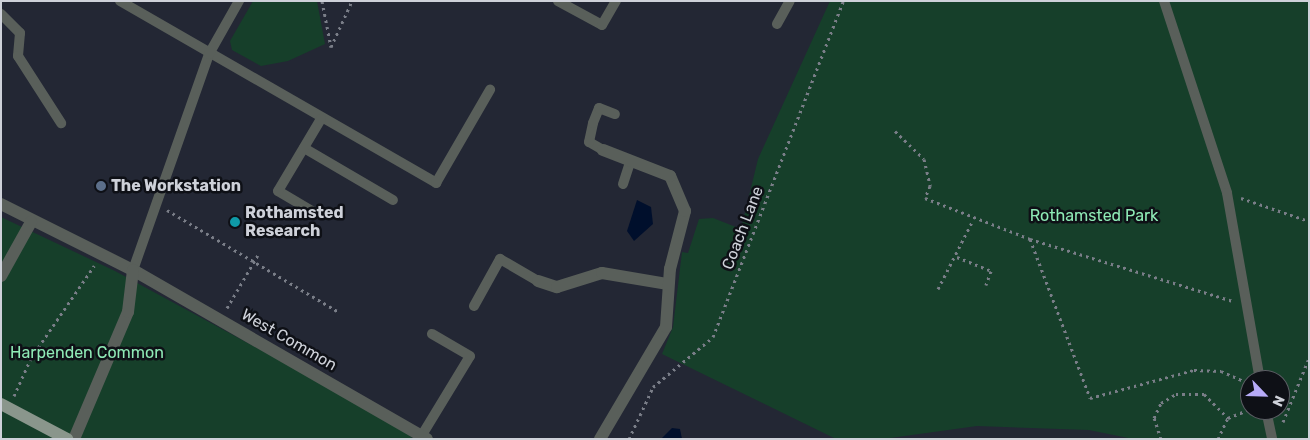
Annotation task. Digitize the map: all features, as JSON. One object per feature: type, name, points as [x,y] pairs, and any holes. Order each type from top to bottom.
[{"type":"main road","points":[[1,404],[67,439]]},
{"type":"street","points":[[600,439],[660,340],[668,306],[668,284],[685,211],[683,198],[670,176],[603,150]]},
{"type":"street","name":"West Common","points":[[1,204],[31,222],[133,270],[425,437]]},
{"type":"street","points":[[1,276],[31,222]]},
{"type":"street","points":[[74,439],[128,312],[133,270]]},
{"type":"street","points":[[538,282],[557,287],[602,273],[668,284]]},
{"type":"lane","points":[[120,1],[321,119],[436,183],[490,90]]},
{"type":"lane","points":[[133,270],[209,54],[239,1]]},
{"type":"lane","points":[[558,1],[602,26],[616,1]]},
{"type":"lane","points":[[777,24],[790,1]]},
{"type":"lane","points":[[1164,1],[1226,193],[1258,370]]},
{"type":"lane","points":[[1,14],[20,33],[18,56],[61,124]]},
{"type":"lane","points":[[603,150],[589,142],[593,123],[599,108],[614,114]]},
{"type":"lane","points":[[317,214],[278,192],[321,119]]},
{"type":"lane","points":[[304,148],[393,200]]},
{"type":"lane","points":[[623,184],[630,162]]},
{"type":"lane","points":[[474,306],[500,259],[538,282]]},
{"type":"lane","points":[[425,437],[470,356],[432,334]]},
{"type":"lane","points":[[1268,420],[1272,439]]},
{"type":"path","points":[[322,1],[331,47],[352,1]]},
{"type":"path","name":"Coach Lane","points":[[629,439],[653,388],[712,337],[843,1]]},
{"type":"path","points":[[895,131],[924,159],[930,186],[925,198],[973,220],[1030,239],[1248,305]]},
{"type":"path","points":[[1226,193],[1309,221]]},
{"type":"path","points":[[157,204],[339,312]]},
{"type":"path","points":[[938,289],[957,257],[973,220]]},
{"type":"path","points":[[1030,239],[1090,398],[1194,370],[1221,371],[1240,381]]},
{"type":"path","points":[[13,397],[36,350],[102,255]]},
{"type":"path","points":[[221,320],[258,255]]},
{"type":"path","points":[[957,257],[992,271],[986,285]]},
{"type":"path","points":[[1279,430],[1309,358]]},
{"type":"path","points":[[1161,439],[1154,418],[1161,404],[1176,394],[1204,394],[1228,418]]},
{"type":"path","points":[[1218,439],[1228,418],[1240,413]]},
{"type":"green space","points":[[253,1],[317,1],[325,44],[288,61],[261,66],[232,50],[230,41]]},
{"type":"green space","name":"Rothamsted Park","points":[[830,1],[1309,1],[1309,439],[1133,439],[1089,430],[977,426],[883,439],[836,439],[662,354],[673,327],[682,252],[688,253],[699,219],[713,218],[741,229],[758,159]]},
{"type":"green space","name":"Harpenden Common","points":[[1,217],[115,271],[379,414],[414,439],[1,439]]},
{"type":"water","points":[[637,200],[651,207],[653,224],[634,241],[627,231]]},
{"type":"water","points":[[672,428],[680,429],[682,439],[661,439]]},
{"type":"place","name":"The Workstation","points":[[101,186]]},
{"type":"place","name":"Rothamsted Research","points":[[235,222]]}]
